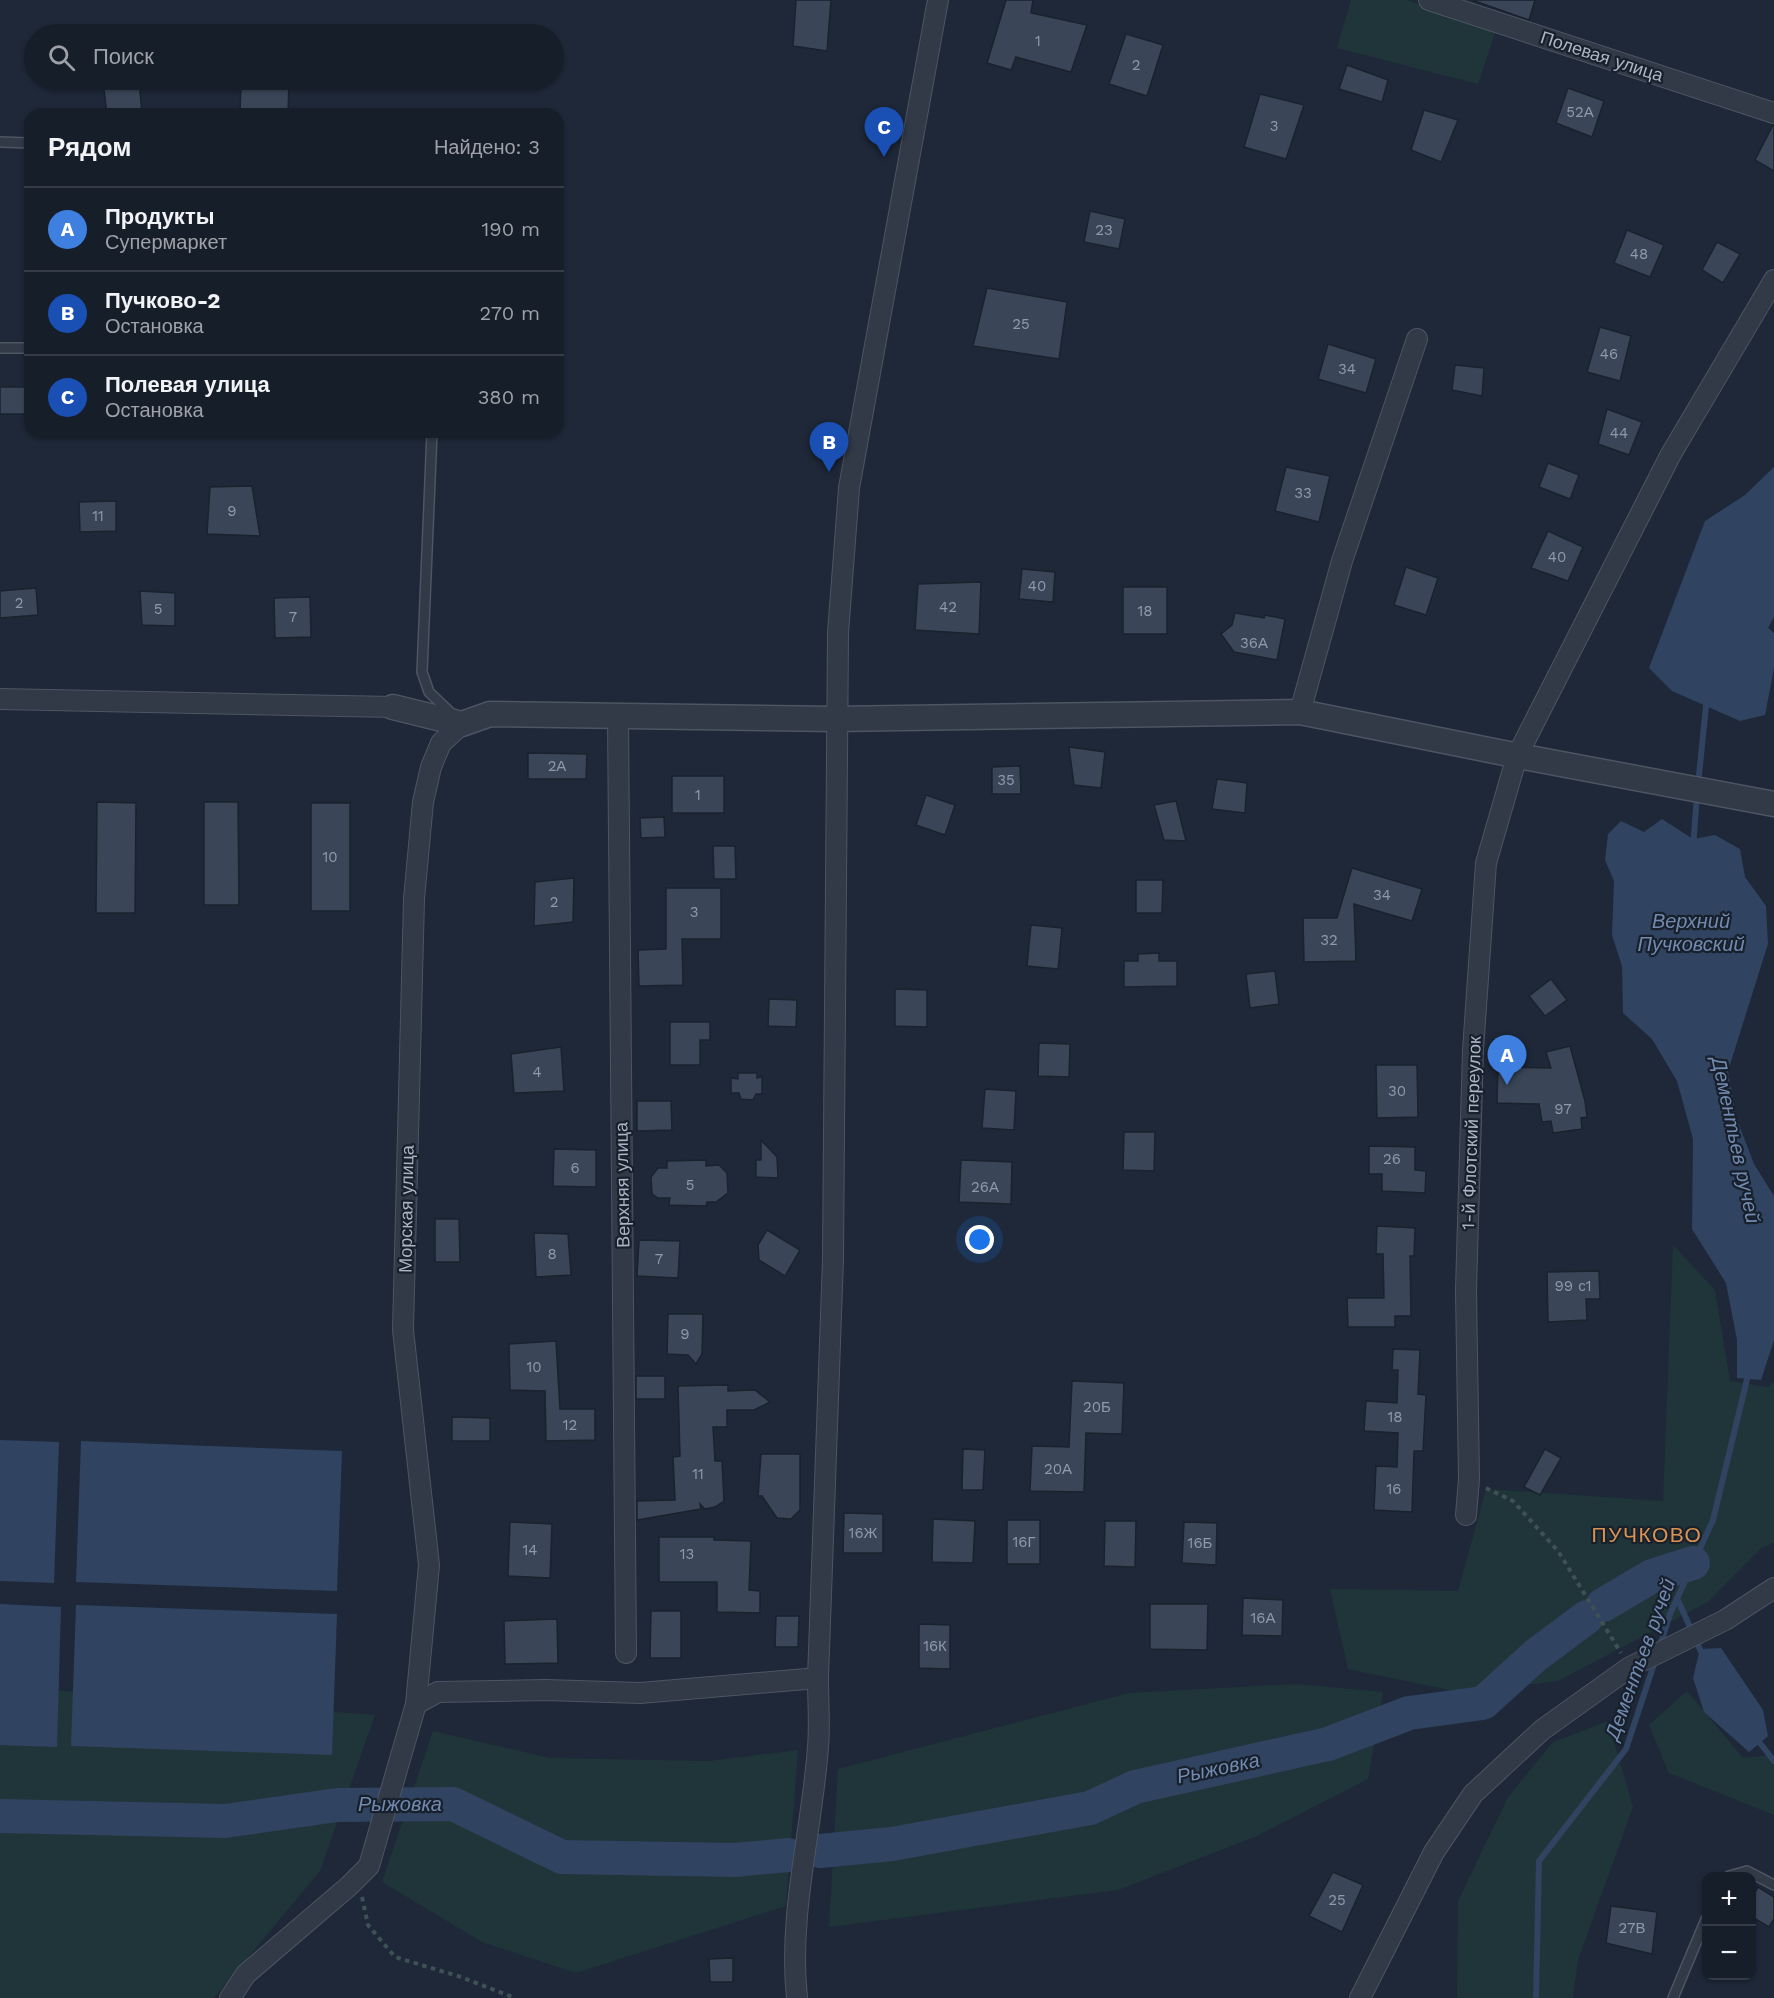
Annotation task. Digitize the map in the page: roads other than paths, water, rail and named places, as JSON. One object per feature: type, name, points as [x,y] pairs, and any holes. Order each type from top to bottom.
[{"type":"street","points":[[797,1998],[793,1962],[818,1747],[818,1678],[833,1259],[838,633],[849,488],[938,0]]},
{"type":"street","name":"Полевая улица","points":[[1429,0],[1774,112]]},
{"type":"street","name":"1-й Флотский переулок","points":[[1466,1515],[1469,1479],[1466,1290],[1474,1027],[1486,863],[1517,756],[1671,454],[1774,280]]},
{"type":"street","points":[[1300,712],[1342,561],[1417,339]]},
{"type":"street","points":[[0,699],[393,707],[462,724],[490,714],[836,719],[1300,712],[1517,756],[1772,803]]},
{"type":"street","name":"Верхняя улица","points":[[618,717],[626,1653]]},
{"type":"street","name":"Морская улица","points":[[230,1998],[246,1974],[363,1872],[416,1704],[429,1564],[403,1330],[414,899],[423,802],[431,767],[441,743],[462,724]]},
{"type":"street","points":[[1360,1998],[1434,1852],[1473,1794],[1542,1730],[1630,1667],[1725,1620],[1774,1588]]},
{"type":"street","points":[[416,1704],[438,1692],[546,1690],[640,1693],[818,1678]]},
{"type":"lane","points":[[0,142],[24,143]]},
{"type":"lane","points":[[0,348],[24,348]]},
{"type":"lane","points":[[432,438],[422,672],[429,692],[462,724]]},
{"type":"lane","points":[[1756,1876],[1774,1886]]},
{"type":"lane","points":[[1673,1998],[1704,1926]]},
{"type":"water","points":[[1774,467],[1774,617],[1768,628],[1774,633],[1774,668],[1765,715],[1740,721],[1672,691],[1649,668],[1705,521],[1745,495]]},
{"type":"water","name":"Верхний Пучковский","points":[[1662,819],[1693,839],[1715,835],[1740,849],[1745,877],[1766,906],[1768,944],[1728,1071],[1736,1117],[1754,1164],[1774,1196],[1774,1340],[1761,1380],[1737,1378],[1737,1340],[1726,1283],[1692,1229],[1693,1139],[1677,1081],[1652,1039],[1623,1013],[1622,966],[1612,935],[1614,881],[1605,860],[1608,834],[1621,821],[1644,832]]},
{"type":"water","points":[[0,1440],[59,1442],[54,1583],[0,1581]]},
{"type":"water","points":[[81,1441],[342,1451],[337,1591],[76,1582]]},
{"type":"water","points":[[0,1604],[61,1607],[57,1747],[0,1745]]},
{"type":"water","points":[[76,1605],[337,1614],[332,1755],[71,1746]]},
{"type":"water","points":[[1721,1648],[1763,1710],[1768,1736],[1749,1752],[1704,1712],[1693,1678],[1700,1649]]},
{"type":"waterway","name":"Дементьев ручей","points":[[1698,785],[1706,706],[1709,700]]},
{"type":"waterway","name":"Дементьев ручей","points":[[1693,848],[1697,795]]},
{"type":"waterway","name":"Дементьев ручей","points":[[1659,1649],[1670,1614],[1713,1520],[1749,1371]]},
{"type":"waterway","name":"Рыжовка","points":[[1603,1605],[1652,1576],[1693,1563]]},
{"type":"waterway","points":[[1677,1598],[1702,1654]]},
{"type":"waterway","name":"Рыжовка","points":[[820,1851],[892,1844],[1090,1808],[1135,1787],[1328,1744],[1409,1713],[1483,1703],[1536,1655],[1587,1617]]},
{"type":"waterway","name":"Дементьев ручей","points":[[1536,1998],[1539,1861],[1626,1749],[1655,1661]]},
{"type":"waterway","points":[[1756,1738],[1774,1761]]},
{"type":"waterway","name":"Рыжовка","points":[[0,1816],[225,1821],[337,1805],[453,1804],[562,1857],[735,1860],[788,1855]]},
{"type":"place","name":"Полевая улица","points":[[884,157]]},
{"type":"place","name":"Пучково-2","points":[[829,472]]},
{"type":"place","name":"Продукты","points":[[1507,1085]]},
{"type":"district","name":"ПУЧКОВО","points":[[1647,1534]]}]
